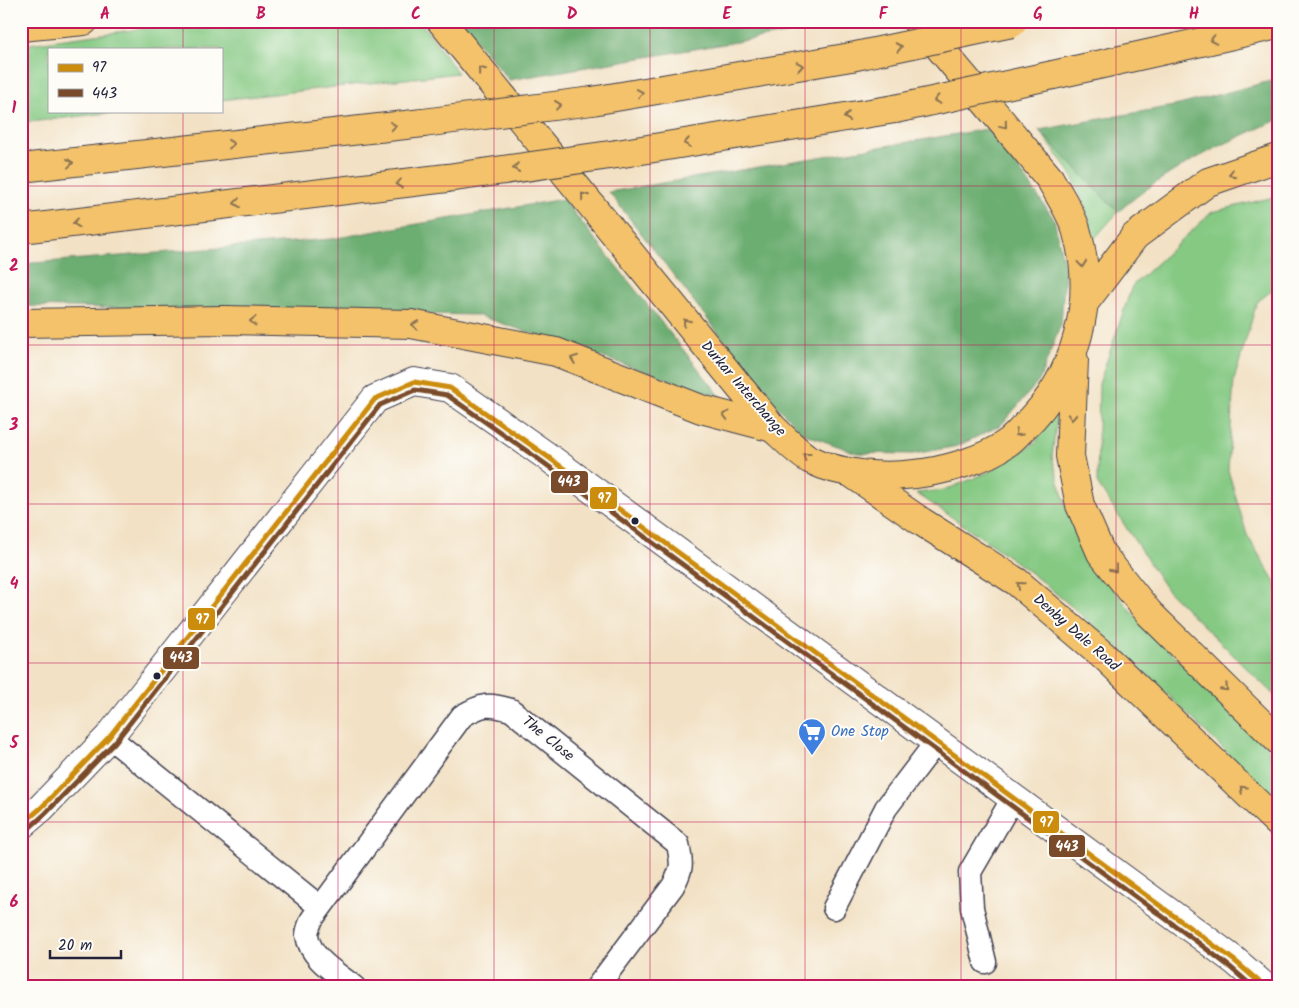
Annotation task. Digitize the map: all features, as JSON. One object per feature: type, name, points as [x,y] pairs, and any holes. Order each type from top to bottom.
[{"type":"main road","points":[[21,27],[84,21]]},
{"type":"main road","name":"Durkar Interchange","points":[[441,21],[773,428],[810,460],[851,473],[900,476],[935,472],[973,461],[1007,444],[1039,412],[1059,383],[1074,350],[1085,302],[1082,257],[1076,229],[1066,206],[1050,179],[917,21]]},
{"type":"main road","points":[[21,168],[423,123],[592,101],[851,57],[1016,22]]},
{"type":"main road","points":[[21,229],[447,178],[617,154],[895,109],[1278,25]]},
{"type":"main road","points":[[1085,302],[1135,236],[1208,182],[1278,158]]},
{"type":"main road","points":[[21,323],[224,320],[411,324],[556,352],[701,409],[773,428]]},
{"type":"main road","points":[[1074,350],[1070,456],[1080,505],[1101,553],[1149,612],[1278,740]]},
{"type":"main road","name":"Denby Dale Road","points":[[851,473],[922,522],[1017,582],[1104,656],[1278,823]]},
{"type":"street","points":[[21,825],[41,808],[109,738],[375,399],[414,382],[450,388],[728,587],[1221,950],[1265,987]]},
{"type":"street","name":"The Close","points":[[354,987],[324,963],[313,951],[307,933],[312,920],[462,716],[476,708],[492,704],[511,710],[678,844],[681,870],[672,886],[597,987]]},
{"type":"street","points":[[109,738],[320,907]]},
{"type":"street","points":[[834,908],[886,808],[937,741]]},
{"type":"street","points":[[985,962],[972,908],[970,872],[1014,798]]},
{"type":"green space","points":[[199,21],[420,21],[458,73],[222,100],[222,48],[48,48],[48,112],[117,112],[21,123],[21,45]]},
{"type":"green space","points":[[460,21],[862,21],[509,80]]},
{"type":"green space","points":[[1278,79],[1278,120],[1214,149],[1174,171],[1118,212],[1039,130],[1179,105]]},
{"type":"green space","points":[[987,129],[1019,169],[1054,219],[1065,271],[1061,324],[1039,381],[1001,425],[958,446],[913,454],[857,453],[802,433],[764,392],[609,192]]},
{"type":"green space","points":[[1039,130],[1118,212],[1094,239],[1083,201],[1070,172]]},
{"type":"green space","points":[[1278,196],[1278,286],[1257,302],[1234,380],[1228,470],[1247,535],[1278,587],[1278,699],[1167,590],[1097,483],[1099,384],[1132,286],[1212,212]]},
{"type":"green space","points":[[563,199],[721,397],[477,315],[21,306],[21,264],[331,239]]},
{"type":"green space","points":[[1058,407],[1052,457],[1067,511],[1091,562],[1139,621],[1278,758],[1278,803],[1164,691],[1046,585],[1015,561],[916,493],[945,490],[989,472],[1035,443]]},
{"type":"transit line","name":"97","points":[[21,825],[41,808],[109,737],[375,399],[414,382],[450,388],[548,457],[1200,935],[1235,961],[1265,987]]},
{"type":"transit line","name":"443","points":[[26,831],[115,742],[380,405],[415,390],[447,395],[544,463],[1196,941],[1253,987]]},
{"type":"place","name":"One Stop","points":[[812,756]]}]
